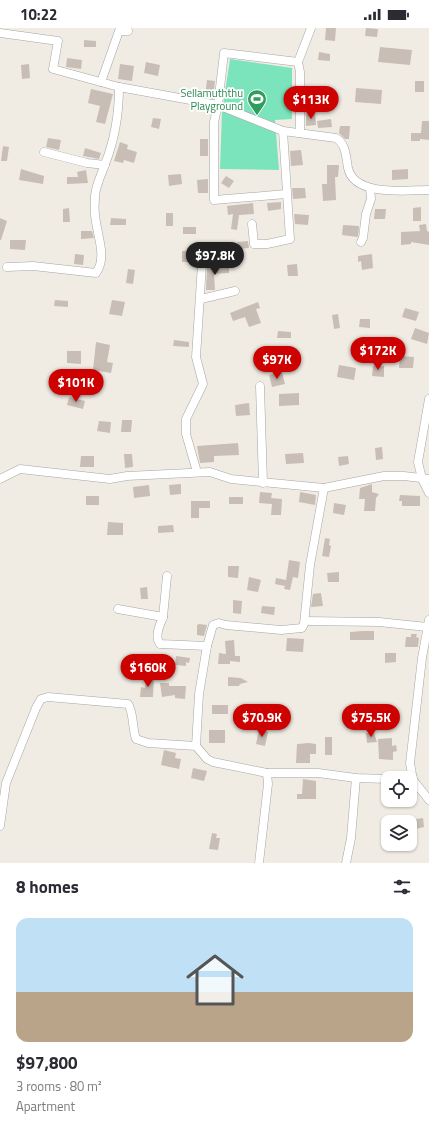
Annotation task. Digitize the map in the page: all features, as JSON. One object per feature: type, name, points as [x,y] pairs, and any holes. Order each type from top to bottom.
[{"type":"street","points":[[300,133],[300,72],[298,62],[311,28]]},
{"type":"street","points":[[100,82],[119,31],[128,31]]},
{"type":"street","points":[[0,33],[58,41],[53,69],[119,87],[218,105],[283,131],[336,138],[341,141],[348,159],[349,170],[354,181],[370,188],[386,190],[429,190]]},
{"type":"street","points":[[286,194],[214,200],[214,122],[218,105],[224,53],[298,62]]},
{"type":"street","points":[[7,267],[33,266],[96,273],[100,267],[101,252],[95,214],[96,186],[105,165],[115,133],[119,108],[119,87]]},
{"type":"street","points":[[252,224],[254,244],[267,244],[290,239],[283,131]]},
{"type":"street","points":[[44,152],[87,163],[105,165]]},
{"type":"street","points":[[361,242],[364,238],[366,214],[371,199],[370,188]]},
{"type":"street","points":[[197,472],[186,434],[186,419],[202,384],[196,357],[201,299],[202,264]]},
{"type":"street","points":[[201,299],[235,291]]},
{"type":"street","points":[[260,386],[264,483]]},
{"type":"street","points":[[429,399],[418,462],[429,493]]},
{"type":"street","points":[[0,479],[20,469],[110,479],[127,476],[210,472],[231,479],[324,488],[384,476],[404,476],[425,479]]},
{"type":"street","points":[[196,746],[199,694],[207,646],[211,630],[216,623],[281,630],[302,628],[310,566],[324,488]]},
{"type":"street","points":[[167,576],[163,617],[158,634],[158,642],[160,644],[207,646]]},
{"type":"street","points":[[118,609],[163,617]]},
{"type":"street","points":[[304,621],[428,623],[410,763],[410,771]]},
{"type":"street","points":[[0,826],[6,784],[36,708],[41,699],[48,698],[128,704],[131,711],[133,731],[136,738],[148,742],[196,746],[213,762],[267,773],[318,773],[356,778],[381,779]]},
{"type":"street","points":[[259,863],[268,784],[267,773]]},
{"type":"street","points":[[346,863],[351,838],[356,778]]},
{"type":"street","points":[[417,787],[429,800]]},
{"type":"green space","name":"Sellamuththu Playground","points":[[230,59],[292,68],[292,119],[275,120],[279,170],[220,169],[222,112]]},
{"type":"building","points":[[326,28],[336,28],[335,41],[325,40]]},
{"type":"building","points":[[366,28],[378,29],[377,37],[365,36]]},
{"type":"building","points":[[84,40],[96,41],[96,47],[84,47]]},
{"type":"building","points":[[380,47],[412,50],[410,65],[378,62]]},
{"type":"building","points":[[319,52],[330,54],[330,61],[318,60]]},
{"type":"building","points":[[67,58],[82,60],[81,69],[66,67]]},
{"type":"building","points":[[146,62],[160,65],[158,76],[144,73]]},
{"type":"building","points":[[29,64],[30,78],[22,79],[21,65]]},
{"type":"building","points":[[120,64],[134,66],[132,81],[118,79]]},
{"type":"building","points":[[207,80],[215,81],[213,99],[205,97]]},
{"type":"building","points":[[415,81],[424,81],[424,92],[415,92]]},
{"type":"building","points":[[356,88],[382,90],[381,104],[355,102]]},
{"type":"building","points":[[91,89],[113,94],[105,124],[96,122],[100,106],[88,103]]},
{"type":"building","points":[[315,113],[316,125],[306,126],[306,114]]},
{"type":"building","points":[[153,118],[161,119],[159,129],[151,127]]},
{"type":"building","points":[[331,119],[332,127],[318,128],[317,121]]},
{"type":"building","points":[[422,121],[429,121],[429,140],[420,139],[420,141],[411,141],[411,133],[421,133]]},
{"type":"building","points":[[340,126],[350,126],[349,139],[345,139],[339,133]]},
{"type":"building","points":[[48,138],[61,140],[59,150],[46,147]]},
{"type":"building","points":[[200,139],[208,139],[208,156],[200,156]]},
{"type":"building","points":[[120,142],[128,145],[127,149],[137,152],[134,163],[124,160],[123,163],[114,161]]},
{"type":"building","points":[[3,146],[9,147],[7,161],[1,161]]},
{"type":"building","points":[[85,148],[101,153],[99,159],[83,156]]},
{"type":"building","points":[[301,150],[303,165],[291,166],[290,151]]},
{"type":"building","points":[[327,165],[339,165],[338,177],[335,177],[336,200],[323,201],[322,184],[327,184]]},
{"type":"building","points":[[21,169],[44,176],[43,184],[19,180]]},
{"type":"building","points":[[408,169],[408,179],[392,180],[392,170]]},
{"type":"building","points":[[86,170],[88,183],[67,184],[67,177],[78,177],[77,172]]},
{"type":"building","points":[[181,174],[182,184],[169,186],[168,175]]},
{"type":"building","points":[[226,176],[234,181],[229,188],[221,183]]},
{"type":"building","points":[[208,179],[208,193],[198,193],[197,180]]},
{"type":"building","points":[[292,188],[305,188],[306,198],[293,199]]},
{"type":"building","points":[[281,202],[281,209],[268,211],[267,203]]},
{"type":"building","points":[[253,203],[254,214],[239,215],[237,230],[231,229],[233,214],[228,215],[227,206]]},
{"type":"building","points":[[421,207],[421,221],[413,221],[413,208]]},
{"type":"building","points":[[69,208],[70,222],[63,222],[63,209]]},
{"type":"building","points":[[375,209],[386,209],[385,219],[374,219]]},
{"type":"building","points":[[166,213],[173,213],[173,226],[166,226]]},
{"type":"building","points":[[294,214],[309,215],[308,225],[295,224]]},
{"type":"building","points":[[0,218],[7,221],[1,240],[0,240]]},
{"type":"building","points":[[111,218],[126,219],[126,225],[110,225]]},
{"type":"building","points":[[426,224],[427,231],[429,232],[429,245],[411,242],[411,244],[401,245],[401,232],[420,231],[419,225]]},
{"type":"building","points":[[343,225],[359,226],[358,237],[342,235]]},
{"type":"building","points":[[183,227],[196,227],[196,234],[183,234]]},
{"type":"building","points":[[81,231],[92,231],[94,238],[81,239]]},
{"type":"building","points":[[10,240],[26,240],[25,250],[10,249]]},
{"type":"building","points":[[248,241],[249,248],[238,249],[237,242]]},
{"type":"building","points":[[182,251],[194,251],[194,262],[182,262]]},
{"type":"building","points":[[75,254],[84,255],[83,265],[74,264]]},
{"type":"building","points":[[372,254],[373,268],[362,270],[361,261],[358,262],[358,256]]},
{"type":"building","points":[[297,264],[298,276],[288,276],[287,265]]},
{"type":"building","points":[[229,266],[229,273],[214,274],[215,290],[206,290],[207,267]]},
{"type":"building","points":[[128,269],[135,270],[133,284],[126,283]]},
{"type":"building","points":[[55,300],[68,301],[68,307],[54,306]]},
{"type":"building","points":[[112,300],[125,302],[122,316],[109,314]]},
{"type":"building","points":[[258,302],[260,308],[256,309],[261,323],[249,327],[245,317],[233,321],[230,313]]},
{"type":"building","points":[[405,308],[419,312],[416,321],[402,317]]},
{"type":"building","points":[[338,314],[340,328],[334,329],[332,315]]},
{"type":"building","points":[[360,319],[370,319],[370,328],[359,327]]},
{"type":"building","points":[[415,328],[429,333],[427,344],[411,339]]},
{"type":"building","points":[[278,331],[291,332],[291,338],[277,338]]},
{"type":"building","points":[[174,340],[189,342],[189,347],[173,346]]},
{"type":"building","points":[[96,342],[110,345],[107,362],[113,363],[111,373],[93,370]]},
{"type":"building","points":[[67,351],[81,351],[81,364],[67,363]]},
{"type":"building","points":[[400,356],[414,357],[413,368],[399,368]]},
{"type":"building","points":[[339,365],[356,368],[354,380],[337,377]]},
{"type":"building","points":[[373,366],[384,366],[384,377],[372,376]]},
{"type":"building","points":[[282,372],[285,384],[272,387],[269,375]]},
{"type":"building","points":[[299,393],[299,405],[279,406],[279,394]]},
{"type":"building","points":[[69,397],[85,401],[83,409],[67,405]]},
{"type":"building","points":[[249,403],[250,415],[236,416],[235,405]]},
{"type":"building","points":[[122,420],[132,420],[131,432],[121,432]]},
{"type":"building","points":[[99,421],[111,422],[110,433],[97,431]]},
{"type":"building","points":[[238,443],[239,455],[214,456],[214,462],[200,463],[197,446]]},
{"type":"building","points":[[382,447],[383,459],[376,460],[375,448]]},
{"type":"building","points":[[303,453],[304,463],[286,464],[285,454]]},
{"type":"building","points":[[124,454],[132,454],[133,467],[125,468]]},
{"type":"building","points":[[81,456],[94,456],[94,467],[80,467]]},
{"type":"building","points":[[348,456],[349,464],[339,466],[338,457]]},
{"type":"building","points":[[181,484],[181,494],[170,495],[169,485]]},
{"type":"building","points":[[372,484],[372,492],[379,494],[376,498],[375,511],[364,511],[365,499],[359,499],[360,488]]},
{"type":"building","points":[[149,485],[150,496],[134,498],[133,487]]},
{"type":"building","points":[[260,492],[272,493],[271,498],[282,499],[281,515],[271,515],[272,504],[259,503]]},
{"type":"building","points":[[300,492],[316,495],[315,505],[299,502]]},
{"type":"building","points":[[400,495],[420,496],[420,506],[402,506],[402,501],[399,501]]},
{"type":"building","points":[[86,496],[99,496],[99,505],[86,505]]},
{"type":"building","points":[[229,497],[243,497],[243,504],[229,504]]},
{"type":"building","points":[[191,501],[210,501],[210,508],[199,508],[199,518],[191,518]]},
{"type":"building","points":[[334,503],[346,505],[344,515],[333,513]]},
{"type":"building","points":[[108,522],[123,523],[123,535],[107,535]]},
{"type":"building","points":[[173,525],[174,532],[158,533],[158,526]]},
{"type":"building","points":[[325,538],[330,539],[329,545],[331,546],[329,557],[322,556]]},
{"type":"building","points":[[289,560],[300,562],[298,578],[293,577],[290,590],[284,589],[285,586],[275,584],[276,578],[286,580]]},
{"type":"building","points":[[228,566],[239,566],[238,578],[228,577]]},
{"type":"building","points":[[339,572],[339,582],[328,582],[327,573]]},
{"type":"building","points":[[249,577],[261,580],[258,592],[247,590]]},
{"type":"building","points":[[147,587],[148,599],[141,599],[140,588]]},
{"type":"building","points":[[321,593],[323,606],[311,607],[313,594]]},
{"type":"building","points":[[233,600],[242,601],[241,614],[233,613]]},
{"type":"building","points":[[262,606],[275,607],[274,615],[261,613]]},
{"type":"building","points":[[197,625],[207,625],[204,636],[197,635]]},
{"type":"building","points":[[374,631],[374,640],[350,640],[350,632]]},
{"type":"building","points":[[411,634],[417,634],[416,637],[419,638],[418,647],[405,647],[406,637],[411,637]]},
{"type":"building","points":[[287,638],[304,639],[303,652],[286,651]]},
{"type":"building","points":[[234,640],[235,656],[240,656],[240,662],[230,661],[230,664],[218,664],[219,653],[226,654],[225,641]]},
{"type":"building","points":[[385,653],[396,653],[396,662],[385,663]]},
{"type":"building","points":[[176,656],[190,658],[189,663],[186,662],[186,666],[175,665]]},
{"type":"building","points":[[147,675],[154,676],[153,697],[140,697],[141,687],[145,688]]},
{"type":"building","points":[[228,677],[241,678],[248,682],[240,684],[239,686],[228,686]]},
{"type":"building","points":[[160,683],[169,683],[169,686],[186,686],[185,699],[175,698],[175,695],[162,697]]},
{"type":"building","points":[[212,705],[228,705],[228,714],[212,714]]},
{"type":"building","points":[[209,730],[225,730],[225,743],[209,743]]},
{"type":"building","points":[[259,730],[268,732],[265,746],[256,744]]},
{"type":"building","points":[[366,733],[374,733],[377,742],[367,743]]},
{"type":"building","points":[[325,737],[332,737],[332,755],[325,755]]},
{"type":"building","points":[[392,738],[392,746],[396,745],[397,751],[393,752],[393,760],[379,759],[378,739]]},
{"type":"building","points":[[297,744],[316,744],[316,754],[310,754],[310,763],[296,763]]},
{"type":"building","points":[[164,750],[176,753],[175,758],[181,759],[179,769],[161,765]]},
{"type":"building","points":[[193,768],[207,771],[204,781],[191,778]]},
{"type":"building","points":[[303,779],[316,781],[316,799],[297,799],[297,794],[302,794]]},
{"type":"building","points":[[423,818],[424,827],[417,829],[417,819]]},
{"type":"building","points":[[212,833],[217,834],[216,838],[220,838],[218,850],[209,849]]},
{"type":"place","name":"Sellamuththu Playground","points":[[257,116]]}]
